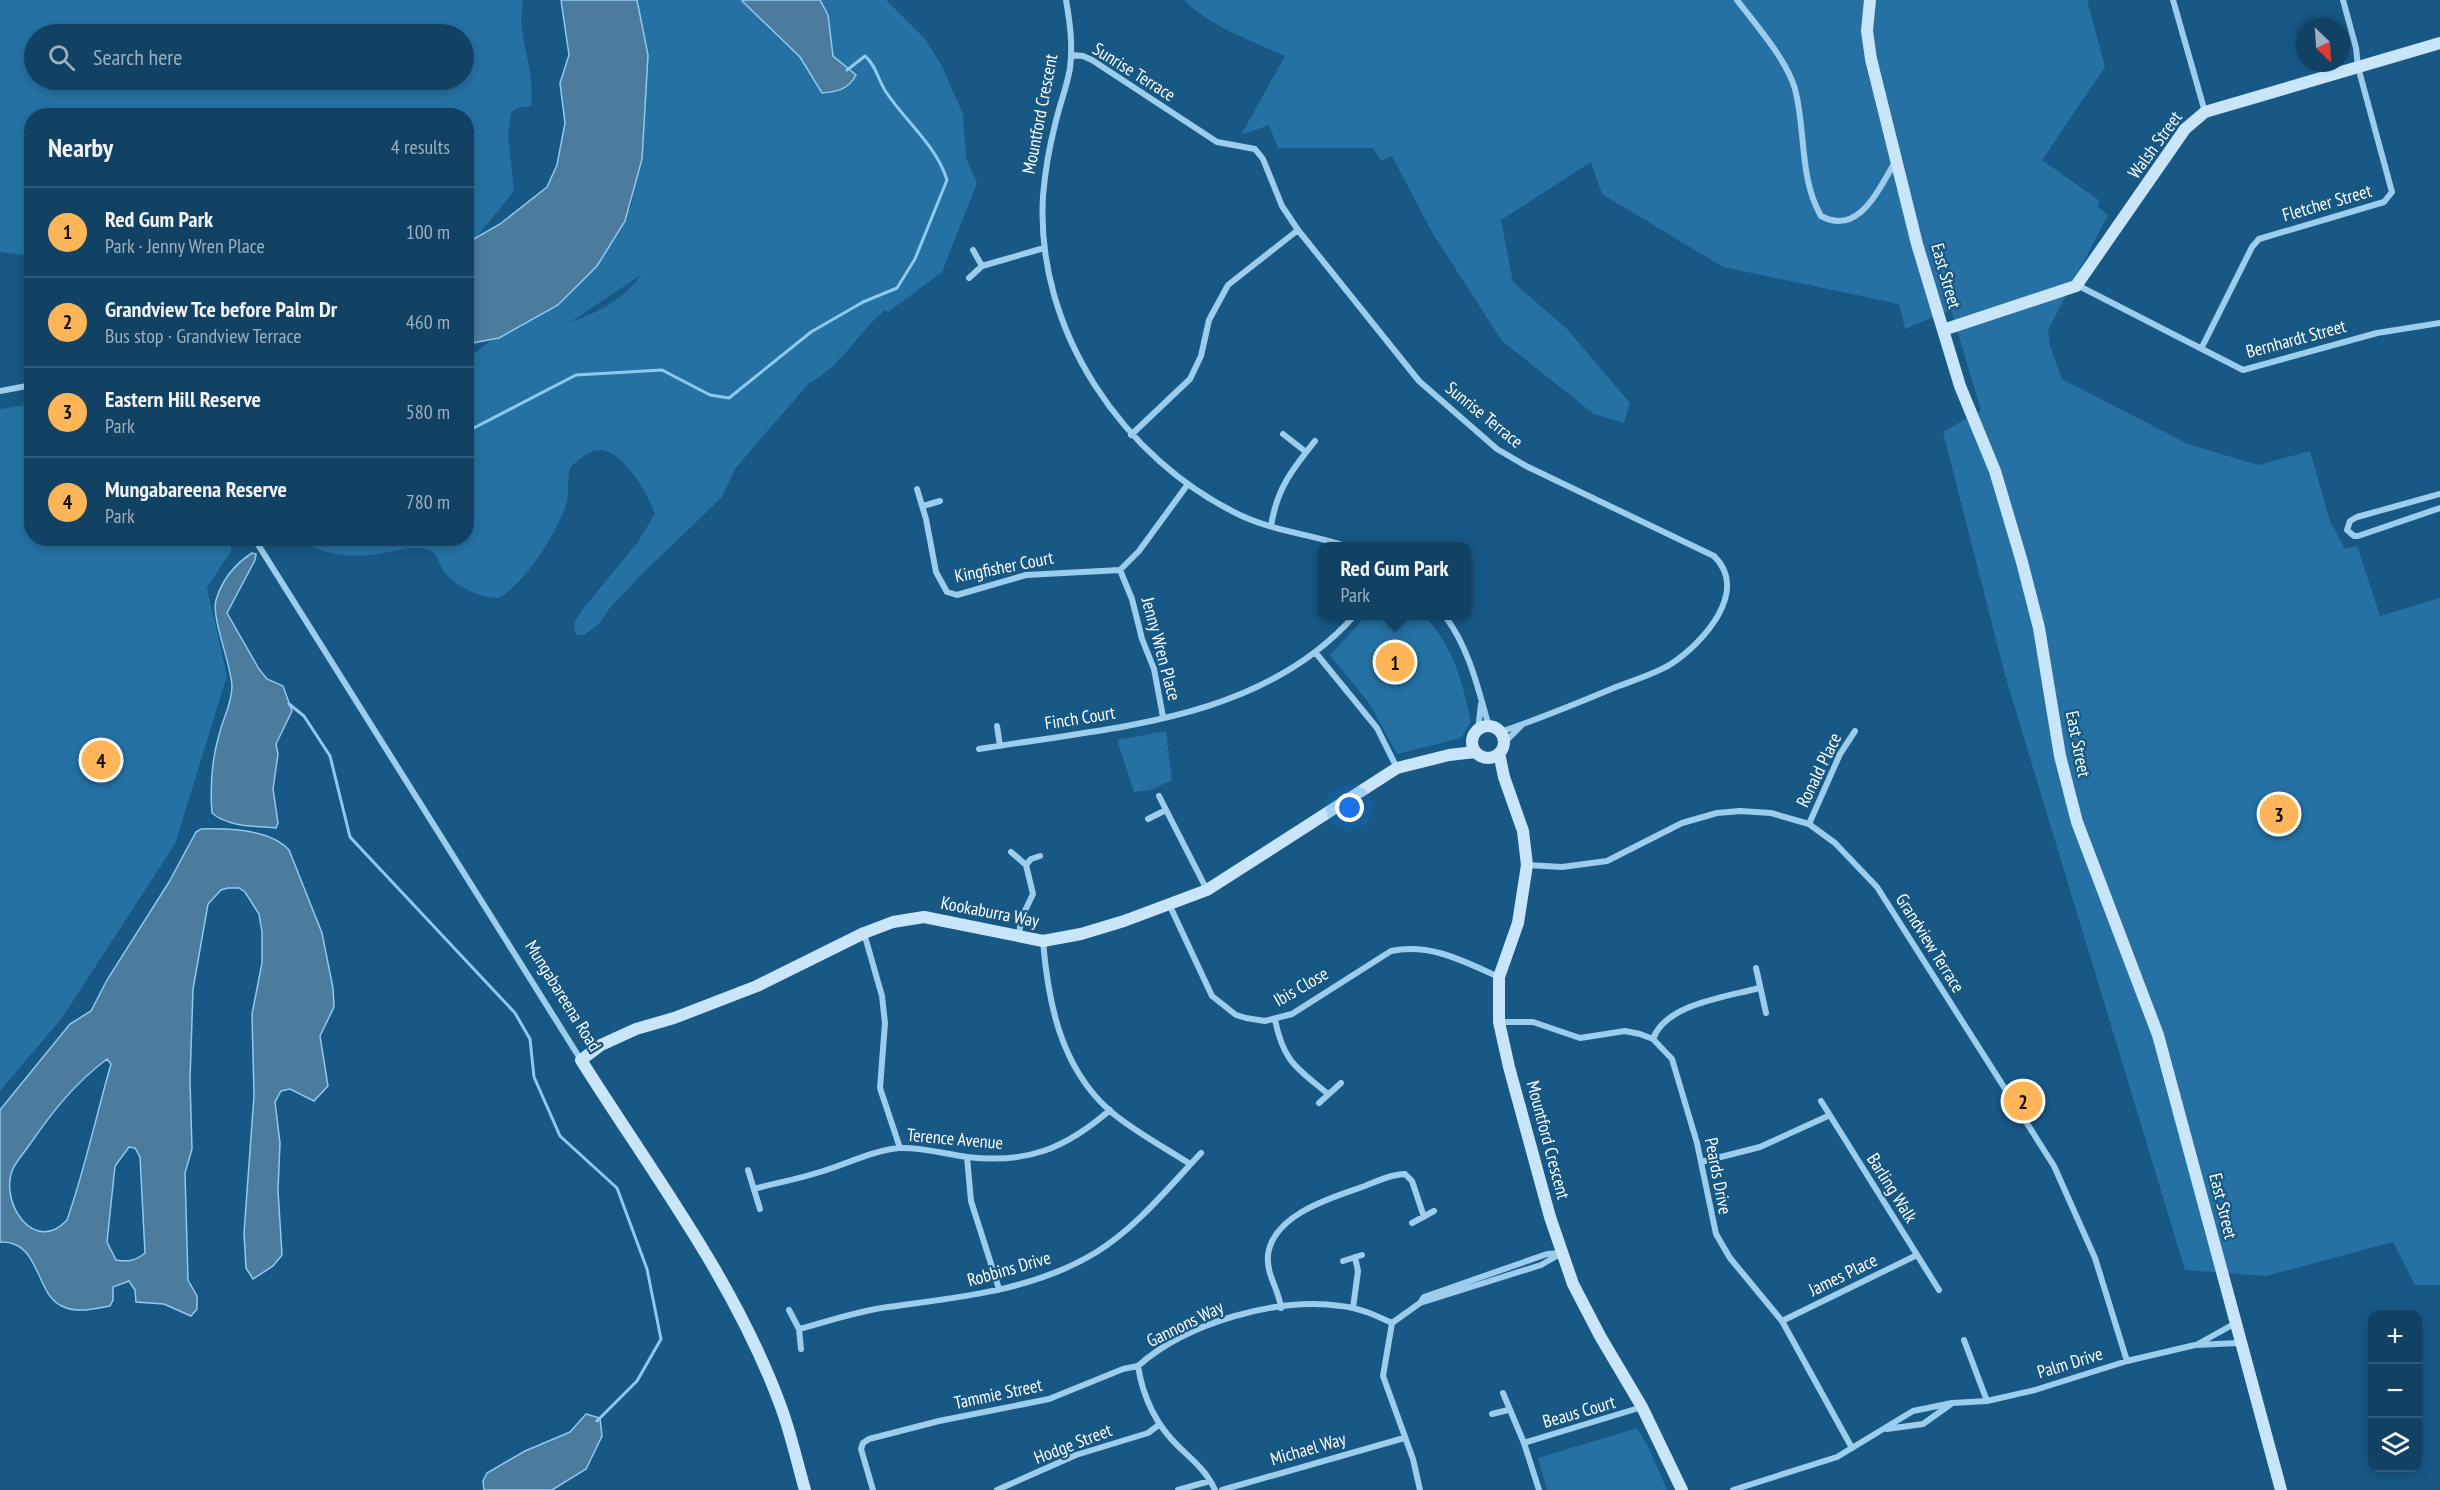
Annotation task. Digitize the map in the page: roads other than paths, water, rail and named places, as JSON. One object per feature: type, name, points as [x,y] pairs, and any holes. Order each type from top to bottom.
[{"type":"street","name":"Mountford Crescent","points":[[1066,0],[1071,28],[1070,70],[1047,160],[1043,199],[1044,248],[1051,288],[1068,337],[1097,388],[1131,435],[1188,484],[1218,503],[1271,526],[1331,542]]},
{"type":"street","points":[[1737,0],[1782,63],[1795,88],[1809,188],[1821,216],[1836,222],[1855,218],[1871,201],[1896,161]]},
{"type":"street","name":"East Street","points":[[1870,0],[1867,31],[1871,59],[1896,161],[1960,386],[1995,471],[2018,551],[2039,628],[2060,756],[2077,822],[2158,1035],[2234,1324],[2281,1490]]},
{"type":"street","points":[[2173,0],[2205,112]]},
{"type":"street","points":[[2343,0],[2356,48],[2358,67]]},
{"type":"street","name":"Walsh Street","points":[[2077,285],[2185,129],[2205,112],[2440,43]]},
{"type":"street","name":"Sunrise Terrace","points":[[1071,55],[1083,56],[1092,60],[1217,142],[1255,150],[1263,159],[1282,206],[1298,230],[1419,381],[1497,449],[1526,466],[1714,556],[1723,565],[1729,590],[1724,607],[1703,634],[1672,663],[1524,724],[1488,742]]},
{"type":"street","name":"Fletcher Street","points":[[2202,347],[2255,243],[2271,234],[2384,202],[2391,196],[2392,192],[2358,67]]},
{"type":"street","points":[[1131,435],[1190,380],[1201,356],[1209,320],[1228,285],[1298,230]]},
{"type":"street","points":[[969,278],[982,266],[1044,248]]},
{"type":"street","points":[[973,250],[982,266]]},
{"type":"street","points":[[1943,330],[2077,285]]},
{"type":"street","name":"Bernhardt Street","points":[[2077,285],[2202,347],[2238,368],[2249,369],[2377,333],[2437,322],[2440,318]]},
{"type":"street","points":[[0,391],[24,386]]},
{"type":"street","points":[[1283,434],[1306,452]]},
{"type":"street","points":[[1271,526],[1275,500],[1286,478],[1315,441]]},
{"type":"street","points":[[1120,570],[1139,551],[1188,484]]},
{"type":"street","name":"Kingfisher Court","points":[[917,489],[936,572],[947,592],[957,595],[1026,574],[1120,570]]},
{"type":"street","points":[[2440,494],[2357,517],[2350,521],[2347,530],[2354,536],[2358,536],[2440,508]]},
{"type":"street","points":[[922,506],[940,501]]},
{"type":"street","name":"Mungabareena Road","points":[[259,546],[581,1060],[710,1259],[753,1341],[782,1407],[805,1490]]},
{"type":"street","name":"Jenny Wren Place","points":[[1120,570],[1132,599],[1142,639],[1154,669],[1163,717],[1215,705],[1281,676],[1315,652],[1349,620]]},
{"type":"street","name":"Mountford Crescent","points":[[1448,620],[1464,647],[1481,699],[1488,742],[1504,777],[1523,831],[1527,865],[1518,923],[1499,977],[1499,1022],[1550,1217],[1573,1284],[1600,1336],[1642,1407],[1682,1490]]},
{"type":"street","points":[[1315,652],[1377,728],[1397,768]]},
{"type":"street","name":"Mountford Crescent","points":[[1481,699],[1488,742]]},
{"type":"street","name":"Finch Court","points":[[979,749],[1163,717]]},
{"type":"street","name":"Sunrise Terrace","points":[[1488,742],[1524,724]]},
{"type":"street","points":[[997,726],[1000,746]]},
{"type":"street","name":"Ronald Place","points":[[1809,824],[1840,754],[1855,731]]},
{"type":"street","name":"Kookaburra Way","points":[[581,1060],[601,1045],[636,1029],[674,1018],[757,986],[864,933],[893,922],[924,917],[1043,941],[1081,934],[1169,904],[1208,890],[1397,768],[1488,742]]},
{"type":"street","points":[[1159,796],[1208,890]]},
{"type":"street","points":[[1148,819],[1166,810]]},
{"type":"street","name":"Grandview Terrace","points":[[1527,865],[1562,867],[1607,861],[1672,827],[1717,813],[1771,813],[1809,824],[1858,864],[1877,886],[2054,1167],[2095,1258],[2127,1361]]},
{"type":"street","points":[[1011,852],[1026,865],[1033,894],[1021,919],[1019,936]]},
{"type":"street","points":[[1026,865],[1040,856]]},
{"type":"street","name":"Ibis Close","points":[[1169,904],[1206,983],[1219,1004],[1246,1018],[1275,1020],[1292,1014],[1391,951],[1409,947],[1437,951],[1499,977]]},
{"type":"street","points":[[864,933],[882,996],[885,1023],[880,1088],[900,1148]]},
{"type":"street","points":[[1043,941],[1050,1002],[1073,1064],[1089,1088],[1110,1110],[1190,1164]]},
{"type":"street","points":[[1756,968],[1766,1013]]},
{"type":"street","points":[[1499,1022],[1533,1022],[1580,1038],[1625,1031],[1653,1039],[1662,1023],[1681,1010],[1759,988]]},
{"type":"street","points":[[1275,1020],[1278,1035],[1293,1064],[1307,1080],[1328,1094]]},
{"type":"street","name":"Peards Drive","points":[[1653,1039],[1676,1068],[1701,1162],[1710,1218],[1719,1240],[1730,1258],[1782,1321],[1852,1448]]},
{"type":"street","points":[[1319,1103],[1341,1083]]},
{"type":"street","name":"Barling Walk","points":[[1821,1101],[1828,1116],[1940,1290]]},
{"type":"street","name":"Terence Avenue","points":[[754,1189],[824,1171],[862,1156],[900,1148],[929,1149],[966,1157],[1029,1156],[1068,1142],[1110,1110]]},
{"type":"street","points":[[1701,1162],[1760,1147],[1828,1116]]},
{"type":"street","name":"Robbins Drive","points":[[799,1329],[850,1314],[951,1300],[1048,1276],[1096,1252],[1137,1221],[1201,1153]]},
{"type":"street","points":[[966,1157],[971,1202],[999,1289]]},
{"type":"street","points":[[748,1170],[760,1209]]},
{"type":"street","points":[[1281,1308],[1270,1276],[1268,1253],[1281,1230],[1306,1209],[1337,1194],[1405,1174],[1412,1181],[1424,1217]]},
{"type":"street","points":[[1412,1223],[1434,1211]]},
{"type":"street","points":[[1420,1490],[1413,1459],[1383,1376],[1392,1323],[1420,1303],[1424,1297],[1450,1286],[1547,1254],[1562,1253]]},
{"type":"street","name":"James Place","points":[[1782,1321],[1917,1255]]},
{"type":"street","points":[[1344,1261],[1358,1256],[1353,1308]]},
{"type":"street","name":"Gannons Way","points":[[1215,1490],[1210,1481],[1160,1424],[1146,1402],[1138,1366],[1167,1346],[1216,1322],[1281,1308],[1304,1305],[1353,1308],[1392,1323]]},
{"type":"street","points":[[789,1310],[799,1329],[801,1349]]},
{"type":"street","name":"Palm Drive","points":[[2195,1346],[2234,1324]]},
{"type":"street","points":[[1964,1340],[1987,1401]]},
{"type":"street","name":"Palm Drive","points":[[1733,1490],[1820,1464],[1852,1448],[1913,1411],[1952,1403],[1987,1401],[2035,1390],[2127,1361],[2195,1346],[2240,1344]]},
{"type":"street","name":"Tammie Street","points":[[873,1490],[861,1449],[862,1443],[939,1421],[1049,1399],[1123,1369],[1138,1366]]},
{"type":"street","name":"Beaus Court","points":[[1503,1393],[1508,1410],[1524,1443],[1539,1490]]},
{"type":"street","name":"Palm Drive","points":[[1881,1431],[1923,1424],[1952,1403]]},
{"type":"street","name":"Beaus Court","points":[[1524,1443],[1642,1407]]},
{"type":"street","points":[[1492,1414],[1508,1410]]},
{"type":"street","name":"Hodge Street","points":[[997,1490],[1023,1481],[1056,1463],[1148,1433],[1160,1424]]},
{"type":"street","name":"Michael Way","points":[[1222,1490],[1404,1438]]},
{"type":"street","points":[[1179,1490],[1210,1481]]},
{"type":"waterway","points":[[474,428],[576,375],[662,370],[710,395],[729,398],[811,332],[863,302],[897,288],[915,259],[947,180],[936,156],[886,92],[869,60],[865,56],[847,70]]},
{"type":"waterway","points":[[289,704],[304,716],[330,756],[350,837],[515,1013],[530,1039],[534,1077],[560,1136],[617,1188],[647,1269],[661,1339],[637,1381],[597,1421]]},
{"type":"place","name":"Red Gum Park","points":[[1395,662]]},
{"type":"place","name":"Mungabareena Reserve","points":[[101,760]]},
{"type":"place","name":"Eastern Hill Reserve","points":[[2279,814]]},
{"type":"place","name":"Grandview Tce before Palm Dr","points":[[2023,1101]]}]
